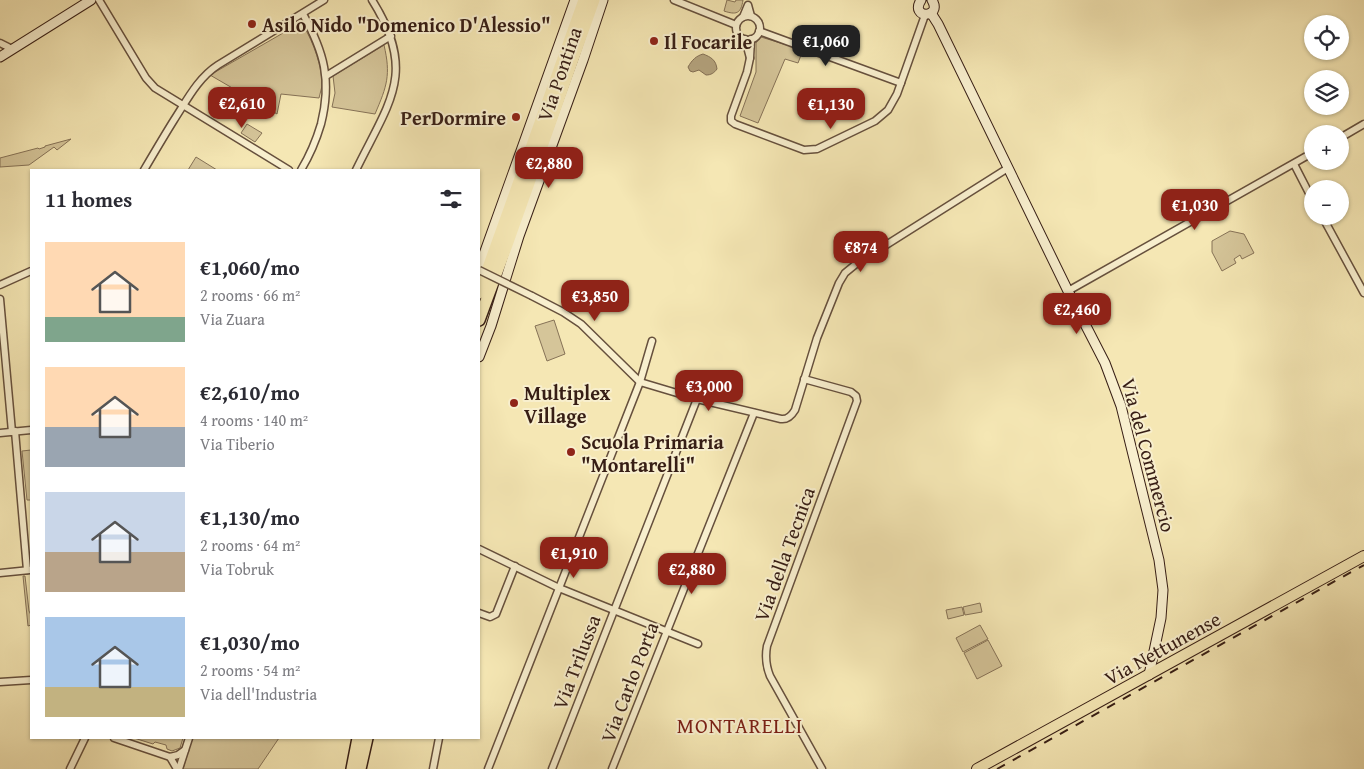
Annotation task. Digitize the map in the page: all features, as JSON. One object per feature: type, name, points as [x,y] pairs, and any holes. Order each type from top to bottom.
[{"type":"highway","points":[[480,290],[584,0]]},
{"type":"highway","points":[[480,317],[594,0]]},
{"type":"highway","points":[[576,50],[598,14]]},
{"type":"highway","points":[[352,769],[358,739]]},
{"type":"highway","points":[[360,769],[367,739]]},
{"type":"main road","name":"Via Nettunense","points":[[977,769],[1364,556]]},
{"type":"street","points":[[0,57],[91,0]]},
{"type":"street","points":[[99,0],[149,81],[158,90],[288,169]]},
{"type":"street","points":[[145,169],[201,79],[213,68],[324,0]]},
{"type":"street","points":[[356,169],[391,100],[397,71],[396,55],[391,36],[372,0]]},
{"type":"street","name":"Via Pontina","points":[[480,266],[575,0]]},
{"type":"street","name":"Via Pontina","points":[[480,354],[519,236],[603,0]]},
{"type":"street","points":[[674,0],[736,25]]},
{"type":"street","name":"Via del Commercio","points":[[921,0],[918,5],[919,10],[928,14],[938,24],[1105,363],[1120,401],[1128,427],[1159,560],[1163,590],[1162,612],[1149,675]]},
{"type":"street","points":[[748,39],[750,58],[731,117],[732,122],[806,150],[817,149],[877,120],[892,105],[928,14],[935,8],[935,1]]},
{"type":"street","points":[[743,16],[752,16],[757,20],[759,31],[755,37],[748,39],[739,35],[736,29],[736,25],[743,16],[749,2]]},
{"type":"street","points":[[749,2],[752,16]]},
{"type":"street","points":[[302,169],[314,146],[326,99],[326,76],[318,44],[303,14]]},
{"type":"street","points":[[759,31],[901,83]]},
{"type":"street","points":[[326,76],[391,36]]},
{"type":"street","points":[[0,42],[12,50]]},
{"type":"street","points":[[1349,133],[1364,124]]},
{"type":"street","points":[[1068,291],[1304,158]]},
{"type":"street","points":[[1294,164],[1304,183]]},
{"type":"street","points":[[480,270],[563,312],[581,324],[640,382],[754,413],[781,419],[787,418],[795,410],[821,329],[840,281],[848,270],[1008,168]]},
{"type":"street","points":[[1327,225],[1364,293]]},
{"type":"street","points":[[0,285],[30,271]]},
{"type":"street","points":[[0,299],[29,570],[0,573]]},
{"type":"street","points":[[488,769],[640,382],[652,341]]},
{"type":"street","name":"Via della Tecnica","points":[[804,379],[851,392],[856,396],[857,401],[766,652],[766,664],[770,676],[822,769]]},
{"type":"street","name":"Via Trilussa","points":[[552,769],[697,399]]},
{"type":"street","name":"Via Carlo Porta","points":[[612,769],[754,413]]},
{"type":"street","points":[[0,433],[30,430]]},
{"type":"street","points":[[480,549],[559,588],[698,644]]},
{"type":"street","points":[[480,613],[489,617],[497,612],[515,566]]},
{"type":"street","points":[[0,682],[30,680]]},
{"type":"street","points":[[70,769],[85,739]]},
{"type":"street","points":[[117,739],[170,757],[178,755],[185,750]]},
{"type":"street","points":[[178,769],[188,739]]},
{"type":"street","points":[[433,769],[439,739]]},
{"type":"street","points":[[170,757],[178,769]]},
{"type":"shaded area","points":[[727,0],[735,2],[736,0],[743,0],[739,11],[732,13],[724,11]]},
{"type":"shaded area","points":[[297,25],[304,27],[317,55],[322,79],[319,98],[281,94],[277,114],[210,75]]},
{"type":"shaded area","points":[[761,37],[803,50],[798,63],[785,59],[758,123],[740,116],[756,72],[756,43]]},
{"type":"shaded area","points":[[384,45],[387,80],[375,114],[332,107],[335,93],[333,76]]},
{"type":"shaded area","points":[[703,54],[716,63],[717,69],[714,73],[706,75],[699,70],[690,71],[688,67],[691,62]]},
{"type":"shaded area","points":[[247,124],[262,133],[255,142],[241,133]]},
{"type":"shaded area","points":[[71,139],[57,150],[54,147],[29,165],[0,167],[0,158]]},
{"type":"shaded area","points":[[196,157],[215,169],[189,169]]},
{"type":"shaded area","points":[[1230,231],[1244,234],[1254,253],[1242,259],[1240,255],[1234,259],[1236,263],[1222,271],[1212,252],[1212,241]]},
{"type":"shaded area","points":[[554,320],[565,354],[547,361],[535,326]]},
{"type":"shaded area","points":[[30,450],[30,500],[27,500],[22,451]]},
{"type":"shaded area","points":[[23,576],[25,576],[30,613],[30,625],[28,626]]},
{"type":"shaded area","points":[[980,603],[982,612],[965,615],[963,607]]},
{"type":"shaded area","points":[[962,607],[964,615],[948,619],[946,610]]},
{"type":"shaded area","points":[[980,625],[988,639],[963,652],[956,638]]},
{"type":"shaded area","points":[[988,640],[1002,666],[977,679],[964,653]]},
{"type":"shaded area","points":[[137,739],[183,739],[180,748],[172,751],[167,749],[166,745],[155,742],[153,744]]},
{"type":"shaded area","points":[[192,739],[278,739],[258,769],[183,769]]},
{"type":"railway","points":[[997,769],[1364,565]]},
{"type":"place","name":"Asilo Nido \"Domenico D'Alessio\"","points":[[252,24]]},
{"type":"place","name":"Il Focarile","points":[[654,41]]},
{"type":"place","name":"PerDormire","points":[[516,117]]},
{"type":"place","name":"Multiplex Village","points":[[514,403]]},
{"type":"place","name":"Scuola Primaria \"Montarelli\"","points":[[571,452]]},
{"type":"district","name":"MONTARELLI","points":[[740,725]]}]
